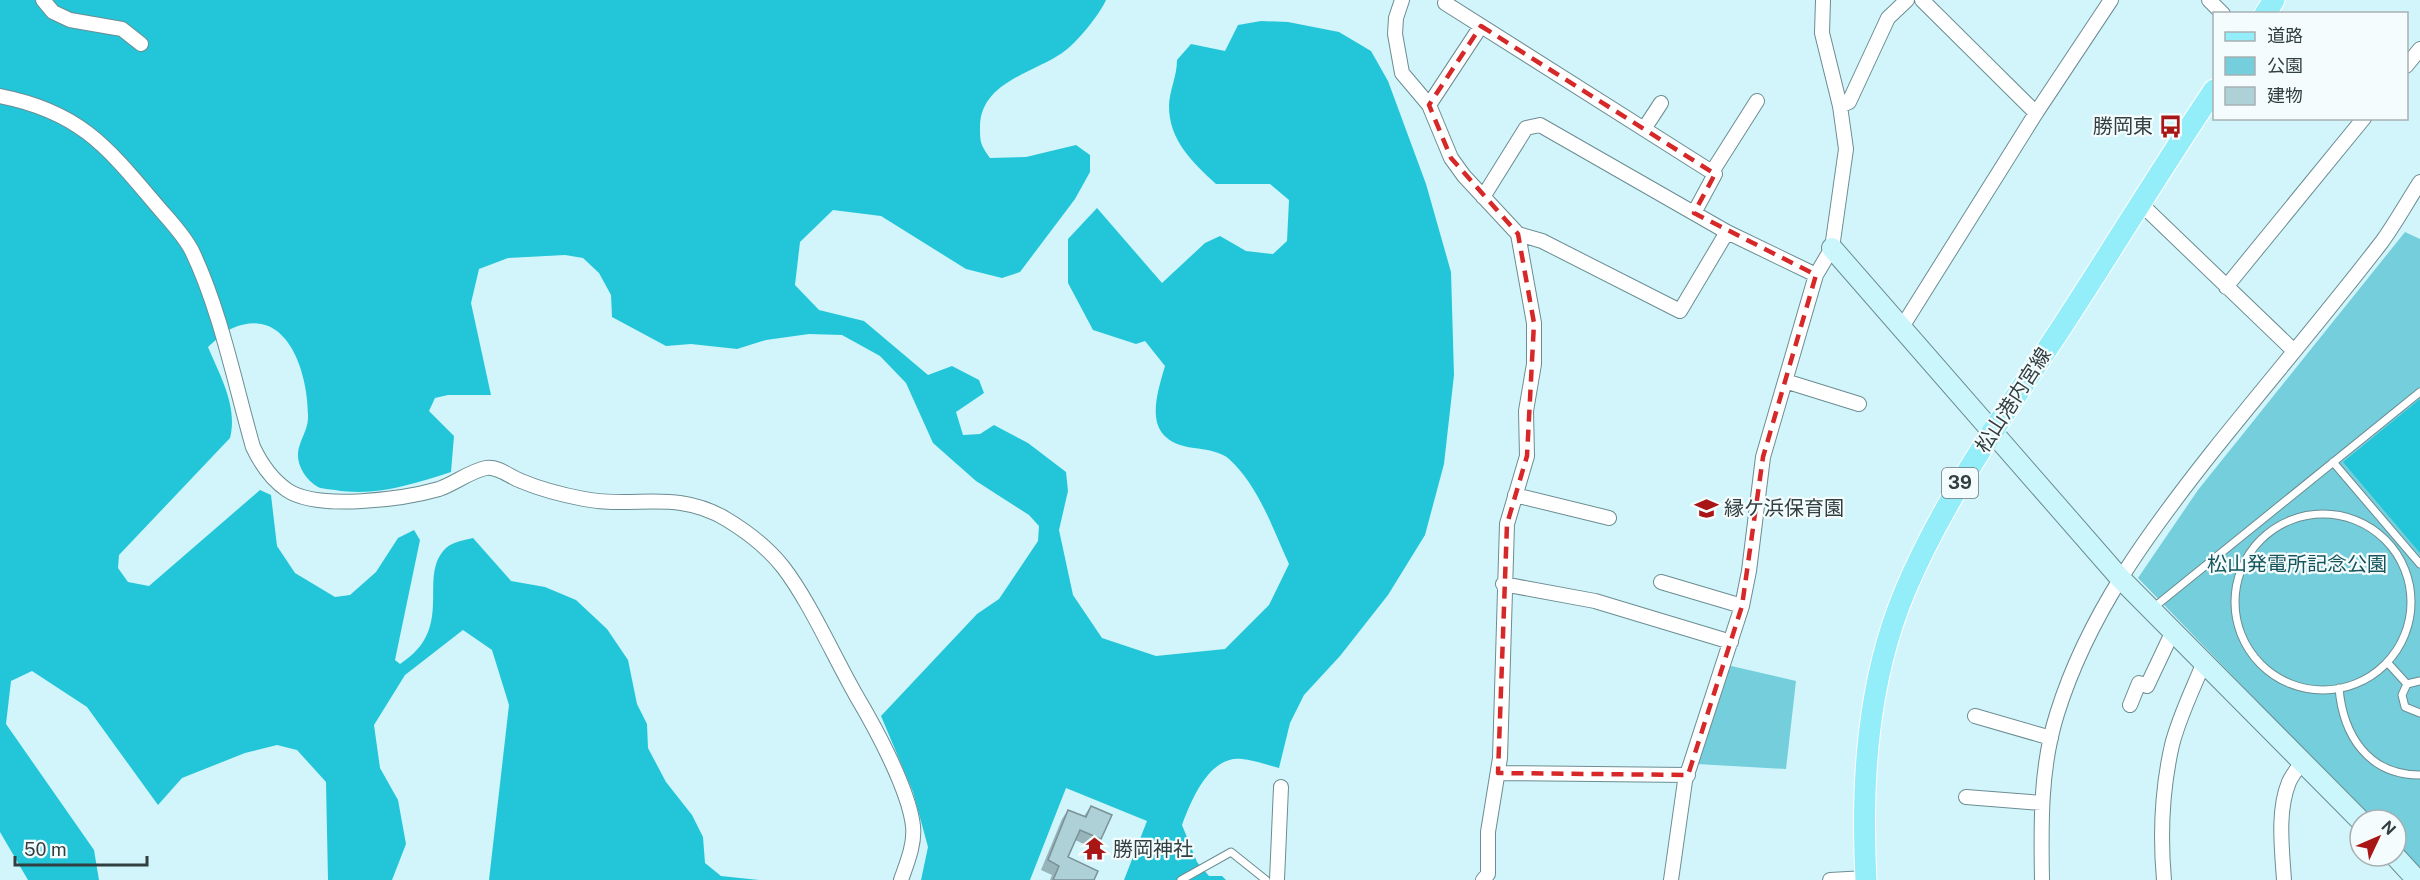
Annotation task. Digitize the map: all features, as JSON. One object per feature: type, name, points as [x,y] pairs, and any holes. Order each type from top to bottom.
[{"type":"main road","name":"松山港内宮線","points":[[1866,879],[1864,809],[1869,737],[1890,634],[1922,554],[1962,480],[2213,92]]},
{"type":"street","points":[[43,0],[53,12],[70,20],[122,28],[141,44]]},
{"type":"street","points":[[1402,0],[1395,18],[1395,34],[1402,73],[1429,105],[1451,158],[1483,198],[1518,234],[1542,241],[1680,311],[1727,232]]},
{"type":"street","points":[[1671,880],[1688,775],[1742,606],[1749,571],[1763,457],[1816,275],[1832,248],[1846,149],[1840,106],[1822,33],[1823,0]]},
{"type":"street","points":[[1840,106],[1849,102],[1888,18],[1907,0]]},
{"type":"street","points":[[1922,0],[2036,113]]},
{"type":"street","points":[[2209,0],[2221,12]]},
{"type":"street","points":[[1902,327],[2108,1]]},
{"type":"street","points":[[1445,3],[1716,174],[1694,213]]},
{"type":"street","points":[[1429,105],[1481,26]]},
{"type":"street","points":[[2408,64],[2420,49]]},
{"type":"street","points":[[0,96],[50,110],[93,136],[113,154],[183,237],[202,275],[253,447],[261,464],[289,491],[310,500],[339,501],[418,495],[441,488],[485,468],[493,468],[522,481],[585,499],[678,501],[724,518],[765,548],[783,567],[872,722],[899,783],[913,826],[912,846],[901,880]]},
{"type":"street","points":[[1712,172],[1757,101]]},
{"type":"street","points":[[1644,129],[1661,103]]},
{"type":"street","points":[[2226,287],[2362,120]]},
{"type":"street","points":[[1483,198],[1526,128],[1540,125],[1727,232],[1816,275]]},
{"type":"street","points":[[2043,880],[2042,803],[2051,738],[2056,716],[2081,649],[2120,578],[2186,486],[2382,241],[2420,182]]},
{"type":"street","points":[[2140,203],[2293,350]]},
{"type":"street","points":[[1483,880],[1488,874],[1488,832],[1498,773],[1503,584],[1507,524],[1527,456],[1526,411],[1534,364],[1534,323],[1518,234]]},
{"type":"street","points":[[1832,248],[2120,578],[2348,808]]},
{"type":"street","points":[[1785,381],[1859,404]]},
{"type":"street","points":[[1515,495],[1609,518]]},
{"type":"street","points":[[1661,582],[1742,606]]},
{"type":"street","points":[[1503,584],[1595,601],[1731,642]]},
{"type":"street","points":[[2130,705],[2139,683],[2147,686],[2173,632]]},
{"type":"street","points":[[2164,880],[2161,845],[2165,788],[2171,755],[2204,662]]},
{"type":"street","points":[[1975,716],[2051,738]]},
{"type":"street","points":[[2284,880],[2282,826],[2286,798],[2289,782],[2302,762]]},
{"type":"street","points":[[1498,773],[1688,775]]},
{"type":"street","points":[[1276,880],[1281,787]]},
{"type":"street","points":[[1966,797],[2042,803]]},
{"type":"street","points":[[2406,868],[2417,880]]},
{"type":"street","points":[[1830,880],[1866,879]]},
{"type":"lane","points":[[2151,609],[2420,392]]},
{"type":"lane","points":[[2333,462],[2420,564]]},
{"type":"lane","points":[[2316,514],[2334,515],[2368,526],[2394,550],[2404,566],[2412,601],[2410,619],[2401,642],[2387,662],[2365,679],[2322,691],[2302,689],[2284,681],[2254,657],[2243,640],[2237,621],[2237,584],[2253,550],[2266,535],[2282,525],[2316,514]]},
{"type":"lane","points":[[2255,523],[2266,535]]},
{"type":"lane","points":[[2410,619],[2420,620]]},
{"type":"lane","points":[[2387,662],[2407,684]]},
{"type":"lane","points":[[2407,684],[2420,681]]},
{"type":"lane","points":[[2407,684],[2402,695],[2402,702],[2410,711],[2420,713]]},
{"type":"lane","points":[[2339,688],[2343,719],[2359,746],[2382,766],[2397,772],[2420,775]]},
{"type":"lane","points":[[1181,880],[1231,852],[1266,880]]},
{"type":"highlighted area","points":[[1481,26],[1715,174],[1694,213],[1816,275],[1763,457],[1742,606],[1688,775],[1498,773],[1507,524],[1527,456],[1534,323],[1518,234],[1451,158],[1429,105]]},
{"type":"green space","name":"松山発電所記念公園","points":[[2405,232],[2420,239],[2420,870],[2408,858],[2408,808],[2360,808],[2138,578],[2198,490]]},
{"type":"green space","points":[[1727,665],[1796,681],[1786,769],[1697,764]]},
{"type":"shaded area","points":[[0,0],[1106,0],[1099,13],[1068,49],[1011,80],[990,98],[983,110],[980,125],[982,146],[990,158],[1026,157],[1076,145],[1090,155],[1090,172],[1075,199],[1020,272],[1002,278],[966,269],[881,216],[833,210],[800,242],[795,285],[819,310],[864,321],[928,375],[952,366],[979,380],[984,393],[956,412],[963,435],[980,434],[994,425],[1028,443],[1066,472],[1068,491],[1059,530],[1073,595],[1102,638],[1156,656],[1225,649],[1269,605],[1289,564],[1257,494],[1229,459],[1213,451],[1178,444],[1166,437],[1160,429],[1156,418],[1156,406],[1165,366],[1145,341],[1136,344],[1093,330],[1068,283],[1068,239],[1097,208],[1162,283],[1205,243],[1220,236],[1246,251],[1273,254],[1287,241],[1289,200],[1270,184],[1216,184],[1183,150],[1173,129],[1169,106],[1177,60],[1191,44],[1225,51],[1238,25],[1261,21],[1288,22],[1339,32],[1371,51],[1388,81],[1426,184],[1451,272],[1454,375],[1444,464],[1425,535],[1388,595],[1340,656],[1304,695],[1290,723],[1279,768],[1256,761],[1230,760],[1220,764],[1211,772],[1196,793],[1182,825],[1197,862],[1209,876],[1222,876],[1226,880],[1124,880],[1147,821],[1066,788],[1030,880],[921,880],[928,847],[913,792],[881,716],[977,614],[999,599],[1038,541],[1039,526],[1029,515],[976,481],[933,443],[906,383],[880,356],[842,335],[809,334],[766,340],[737,349],[691,344],[666,346],[612,317],[611,295],[599,273],[583,258],[565,255],[508,258],[479,269],[471,303],[491,395],[448,395],[435,398],[429,411],[454,436],[451,472],[380,491],[350,492],[318,487],[303,472],[298,458],[308,422],[307,401],[305,383],[292,349],[282,335],[268,326],[252,323],[233,328],[208,347],[230,403],[232,426],[230,438],[119,555],[118,568],[128,582],[149,586],[260,490],[271,495],[277,546],[295,573],[335,597],[350,595],[376,572],[398,538],[414,530],[420,540],[395,660],[400,664],[417,650],[427,635],[432,619],[434,573],[438,560],[449,546],[473,538],[511,581],[545,587],[576,600],[607,629],[628,660],[637,704],[647,724],[648,748],[666,782],[692,815],[703,837],[705,863],[721,876],[759,880],[489,880],[509,705],[492,650],[463,630],[405,675],[374,725],[380,768],[398,800],[406,844],[392,880],[328,880],[326,782],[297,750],[277,745],[245,753],[182,778],[158,805],[87,707],[32,671],[11,681],[6,724],[94,850],[99,880],[28,880],[0,832]]},
{"type":"shaded area","points":[[2420,399],[2420,553],[2343,462]]},
{"type":"building","points":[[1091,806],[1112,815],[1101,839],[1080,830],[1068,857],[1098,871],[1094,880],[1053,880],[1059,866],[1048,860],[1068,810],[1086,817]]},
{"type":"place","name":"勝岡東","points":[[2171,126]]},
{"type":"place","name":"縁ケ浜保育園","points":[[1706,508]]},
{"type":"place","name":"勝岡神社","points":[[1095,849]]}]
